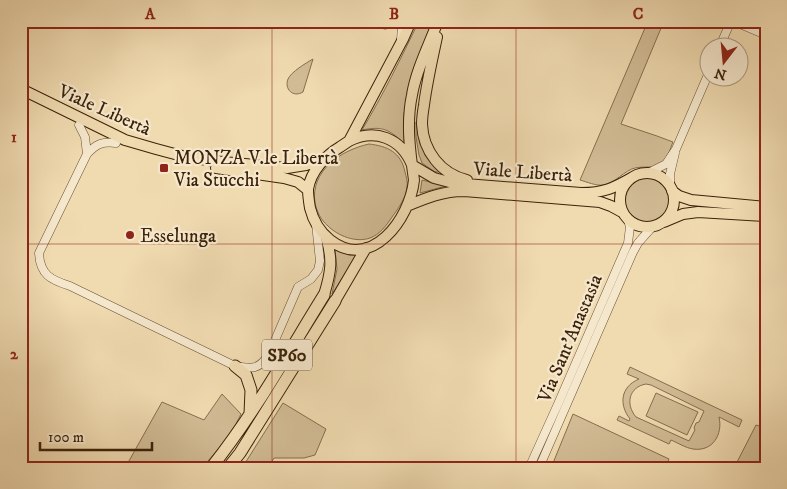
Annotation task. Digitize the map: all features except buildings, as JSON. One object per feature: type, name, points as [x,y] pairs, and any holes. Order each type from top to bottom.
[{"type":"highway","name":"SP60","points":[[211,468],[249,416],[324,294]]},
{"type":"highway","name":"SP60","points":[[228,468],[240,453],[335,301]]},
{"type":"highway","points":[[235,366],[246,375],[251,390],[249,416]]},
{"type":"main road","points":[[350,141],[411,21]]},
{"type":"main road","points":[[412,165],[404,149],[398,144],[391,139],[376,136],[350,141],[324,158],[313,174],[308,190],[311,213],[321,232],[332,242],[345,248],[374,246],[383,240],[398,222],[407,206],[414,180],[408,125],[412,93],[439,21]]},
{"type":"main road","points":[[439,21],[422,124],[424,137],[433,157],[448,172],[463,179],[492,186]]},
{"type":"main road","name":"Viale Libertà","points":[[21,89],[114,136],[186,157],[287,168],[306,165],[324,158]]},
{"type":"main road","name":"Viale Libertà","points":[[21,97],[116,143],[190,164],[284,178],[298,182],[308,190]]},
{"type":"main road","name":"Viale Libertà","points":[[412,165],[426,174],[443,181],[466,185],[588,193],[610,189],[633,177]]},
{"type":"main road","points":[[766,207],[691,200],[682,197],[661,177],[648,173],[633,177],[625,184],[620,193],[620,202],[625,216],[633,224],[640,226],[657,225],[682,214],[698,212],[766,216]]},
{"type":"main road","points":[[657,225],[668,217],[672,209],[674,200],[671,188]]},
{"type":"main road","name":"Viale Libertà","points":[[407,206],[439,194],[464,191],[600,202],[611,206],[625,216]]},
{"type":"main road","name":"SP60","points":[[324,294],[331,262],[326,237]]},
{"type":"main road","name":"SP60","points":[[335,301],[366,248]]},
{"type":"street","points":[[399,46],[401,21]]},
{"type":"street","points":[[724,38],[732,21],[766,35]]},
{"type":"street","points":[[671,188],[670,174],[676,149],[702,88]]},
{"type":"street","points":[[79,125],[85,137],[87,154]]},
{"type":"street","points":[[116,143],[102,143],[87,154],[39,253],[42,269],[50,278],[235,366],[257,367],[263,363],[269,354],[298,287],[311,279],[318,270],[320,260],[315,222]]},
{"type":"street","points":[[648,173],[666,164],[676,149]]},
{"type":"street","name":"Via Sant'Anastasia","points":[[529,468],[628,243],[630,232],[625,216]]},
{"type":"street","name":"Via Sant'Anastasia","points":[[539,468],[633,252],[638,243],[657,225]]},
{"type":"shaded area","points":[[419,21],[432,21],[411,78],[404,114],[404,143],[394,134],[385,130],[375,128],[362,130],[385,90]]},
{"type":"shaded area","points":[[648,21],[664,21],[621,124],[673,142],[669,153],[659,165],[631,169],[607,184],[597,185],[580,180]]},
{"type":"shaded area","points":[[313,59],[303,92],[296,94],[290,92],[287,83],[290,76]]},
{"type":"shaded area","points":[[416,122],[420,144],[431,162],[440,172],[435,172],[422,163],[416,137]]},
{"type":"shaded area","points":[[369,144],[382,146],[397,155],[403,165],[407,187],[401,203],[388,223],[377,235],[359,240],[337,233],[323,221],[315,203],[315,192],[317,181],[330,164],[348,151]]},
{"type":"shaded area","points":[[647,178],[659,182],[665,188],[669,200],[665,212],[659,218],[647,222],[635,218],[629,212],[625,200],[629,188],[635,182]]},
{"type":"shaded area","points":[[422,180],[446,186],[420,193]]},
{"type":"shaded area","points":[[335,249],[357,255],[332,294],[337,269]]},
{"type":"shaded area","points":[[630,367],[742,420],[739,427],[719,417],[718,435],[711,445],[706,448],[693,449],[671,440],[669,444],[617,420],[619,416],[629,421],[630,419],[624,408],[623,397],[628,387],[639,379],[627,374]],"holes":[[[651,385],[704,411],[699,422],[696,423],[695,430],[689,441],[636,417],[630,402],[632,392],[640,386]]]},
{"type":"shaded area","points":[[656,393],[698,412],[687,435],[646,416]]},
{"type":"shaded area","points":[[222,394],[241,414],[231,434],[202,468],[125,468],[162,402],[204,420]]},
{"type":"shaded area","points":[[283,403],[326,429],[315,455],[304,458],[274,458],[268,468],[257,468],[255,466],[253,468],[242,468]]},
{"type":"shaded area","points":[[573,414],[669,459],[665,468],[551,468]]},
{"type":"shaded area","points":[[756,425],[766,428],[766,468],[734,468]]},
{"type":"place","name":"MONZA V.le Libertà Via Stucchi","points":[[164,168]]},
{"type":"place","name":"Esselunga","points":[[130,235]]}]
